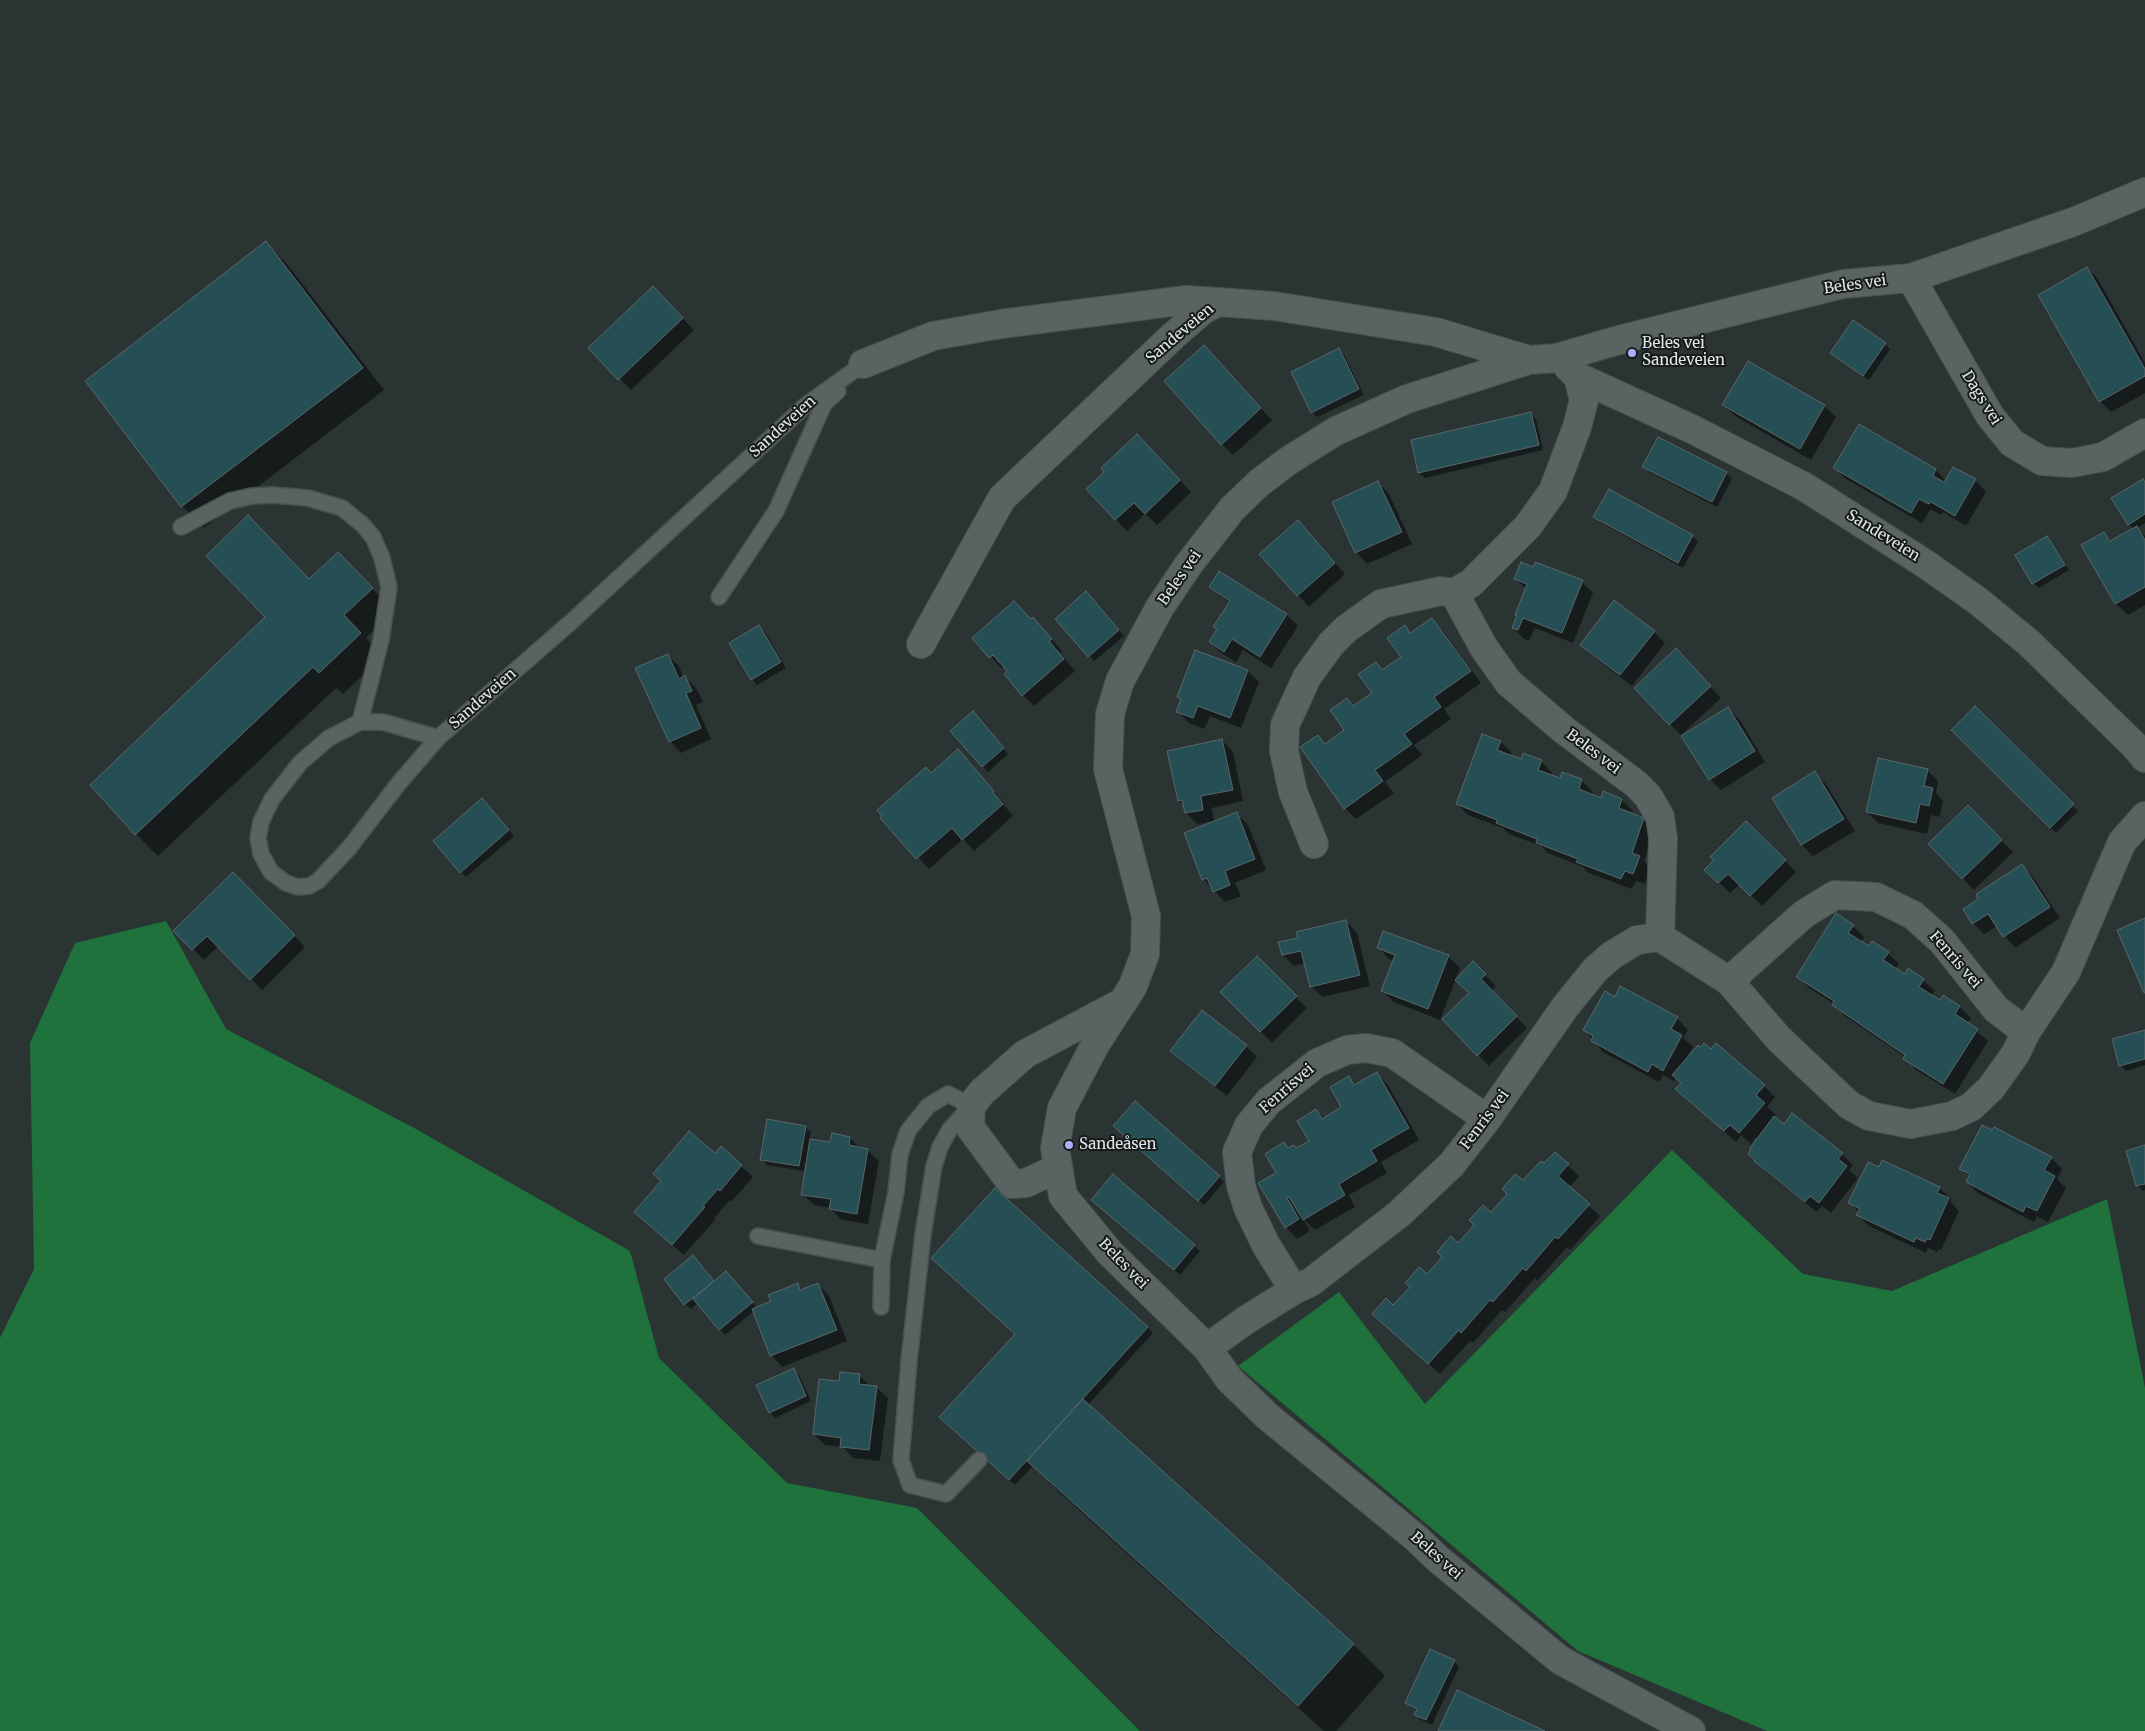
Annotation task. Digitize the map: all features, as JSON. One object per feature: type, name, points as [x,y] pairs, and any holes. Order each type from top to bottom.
[{"type":"street","name":"Beles vei","points":[[1691,1731],[1560,1660],[1438,1559],[1416,1538],[1267,1416],[1229,1379],[1214,1342],[1110,1253],[1063,1196],[1055,1148],[1062,1108],[1094,1045],[1133,986],[1145,954],[1146,916],[1108,769],[1110,714],[1120,682],[1160,607],[1189,564],[1232,509],[1259,483],[1288,461],[1336,431],[1407,399],[1529,360],[1558,358],[1626,338],[1843,284],[1911,278],[2073,222],[2145,192]]},
{"type":"street","name":"Dags vei","points":[[1911,278],[1990,416],[2012,443],[2042,461],[2072,463],[2103,457],[2145,433]]},
{"type":"street","name":"Sandeveien","points":[[863,364],[933,336],[1001,324],[1186,300],[1274,306],[1436,332],[1529,360]]},
{"type":"street","name":"Sandeveien","points":[[922,644],[1002,498],[1173,336],[1203,310],[1218,302]]},
{"type":"street","points":[[1314,844],[1293,792],[1284,751],[1285,725],[1307,677],[1331,644],[1346,629],[1382,604],[1441,591],[1454,592],[1471,583],[1528,526],[1552,491],[1577,427],[1584,400],[1578,377],[1558,358]]},
{"type":"street","name":"Sandeveien","points":[[1578,377],[1692,429],[1805,487],[1924,563],[1978,601],[2029,643],[2145,758]]},
{"type":"street","name":"Beles vei","points":[[1454,592],[1484,648],[1509,683],[1564,730],[1636,784],[1648,796],[1660,817],[1663,838],[1660,937]]},
{"type":"street","points":[[1660,937],[1729,981],[1779,1039],[1849,1105],[1869,1116],[1911,1124],[1952,1116],[1970,1107],[1991,1088],[2016,1053],[2026,1032],[2066,972],[2122,842],[2145,816]]},
{"type":"street","name":"Fenris vei","points":[[1729,981],[1804,914],[1835,894],[1876,897],[1913,915],[1920,921],[1942,941],[1996,1009],[2026,1032]]},
{"type":"street","name":"Fenris vei","points":[[1214,1342],[1294,1290],[1312,1282],[1399,1214],[1452,1164],[1487,1119],[1565,1007],[1596,970],[1612,955],[1637,940],[1660,937]]},
{"type":"street","points":[[1058,1168],[1026,1183],[1012,1184],[970,1127],[971,1106],[982,1092],[1025,1054],[1123,1002]]},
{"type":"street","name":"Fenrisvei","points":[[1294,1290],[1266,1244],[1248,1208],[1241,1186],[1236,1152],[1249,1125],[1269,1101],[1317,1063],[1347,1050],[1366,1048],[1392,1053],[1487,1119]]},
{"type":"lane","points":[[719,597],[776,511],[824,404],[863,364]]},
{"type":"lane","name":"Sandeveien","points":[[438,738],[383,722],[360,722],[329,738],[300,763],[272,799],[261,822],[258,838],[261,854],[271,872],[286,883],[298,887],[309,886],[318,881],[349,848],[399,783],[438,738],[571,622],[806,405],[863,364]]},
{"type":"lane","points":[[181,527],[230,501],[252,496],[273,495],[308,498],[342,508],[363,525],[373,537],[382,558],[389,587],[381,640],[360,722]]},
{"type":"lane","points":[[881,1307],[882,1260],[896,1192],[900,1154],[908,1132],[928,1106],[948,1094],[971,1106],[950,1129],[940,1147],[934,1166],[909,1361],[901,1460],[910,1485],[946,1494],[979,1460]]},
{"type":"lane","points":[[758,1236],[882,1260]]},
{"type":"green space","points":[[166,921],[226,1029],[416,1129],[630,1251],[659,1358],[787,1483],[917,1508],[1140,1731],[0,1731],[0,1338],[34,1269],[30,1043],[75,943]]},
{"type":"green space","points":[[1672,1150],[1803,1274],[1892,1291],[2107,1199],[2145,1388],[2145,1731],[1767,1731],[1578,1651],[1238,1366],[1339,1292],[1425,1404]]},
{"type":"building","points":[[266,241],[363,368],[181,507],[85,381]]},
{"type":"building","points":[[2087,267],[2145,369],[2145,376],[2099,402],[2038,295]]},
{"type":"building","points":[[653,286],[683,318],[618,380],[588,348]]},
{"type":"building","points":[[1853,320],[1886,343],[1863,376],[1830,353]]},
{"type":"building","points":[[1204,345],[1261,408],[1221,445],[1164,381]]},
{"type":"building","points":[[1339,348],[1359,389],[1311,413],[1291,372]]},
{"type":"building","points":[[1748,361],[1825,405],[1800,449],[1722,405]]},
{"type":"building","points":[[1531,412],[1539,445],[1418,473],[1411,440]]},
{"type":"building","points":[[1859,424],[1936,469],[1933,476],[1944,482],[1953,467],[1976,479],[1955,516],[1931,502],[1929,504],[1919,499],[1911,513],[1833,468]]},
{"type":"building","points":[[1137,434],[1180,480],[1145,514],[1134,503],[1115,520],[1086,489],[1104,472],[1101,468]]},
{"type":"building","points":[[1658,437],[1727,472],[1712,502],[1642,467]]},
{"type":"building","points":[[2143,479],[2145,482],[2145,514],[2128,525],[2111,498]]},
{"type":"building","points":[[1378,481],[1402,532],[1355,553],[1332,502]]},
{"type":"building","points":[[1609,489],[1693,535],[1678,563],[1593,517]]},
{"type":"building","points":[[248,515],[309,579],[338,552],[373,588],[344,615],[361,633],[319,673],[313,667],[135,835],[90,785],[265,617],[206,556]]},
{"type":"building","points":[[1298,520],[1335,563],[1297,596],[1259,554]]},
{"type":"building","points":[[2137,526],[2145,540],[2145,587],[2115,604],[2081,545],[2104,532],[2110,541]]},
{"type":"building","points":[[2047,536],[2065,565],[2032,584],[2015,555]]},
{"type":"building","points":[[1521,562],[1533,567],[1535,562],[1583,580],[1562,633],[1523,618],[1518,630],[1512,628],[1527,584],[1514,579]]},
{"type":"building","points":[[1219,571],[1287,614],[1260,657],[1232,639],[1224,652],[1209,642],[1217,629],[1213,627],[1230,601],[1209,587]]},
{"type":"building","points":[[1086,591],[1119,630],[1088,657],[1055,619]]},
{"type":"building","points":[[1614,600],[1655,631],[1620,675],[1580,645]]},
{"type":"building","points":[[1014,601],[1031,619],[1033,617],[1052,639],[1049,641],[1064,659],[1022,696],[1004,674],[1007,671],[993,655],[989,658],[972,638]]},
{"type":"building","points":[[1432,618],[1471,671],[1434,697],[1441,707],[1404,734],[1412,744],[1375,770],[1383,781],[1344,809],[1300,747],[1318,735],[1325,744],[1344,730],[1330,710],[1347,698],[1353,706],[1372,693],[1358,674],[1376,662],[1382,670],[1401,657],[1387,638],[1405,625],[1410,633]]},
{"type":"building","points":[[759,625],[781,662],[751,680],[729,643]]},
{"type":"building","points":[[1676,648],[1711,686],[1669,725],[1634,688]]},
{"type":"building","points":[[1195,650],[1248,670],[1230,718],[1198,706],[1193,718],[1176,712],[1181,699],[1177,697]]},
{"type":"building","points":[[668,654],[679,679],[685,675],[692,691],[686,693],[701,728],[669,742],[635,668]]},
{"type":"building","points":[[1975,706],[2074,804],[2050,828],[1951,730]]},
{"type":"building","points":[[1728,707],[1755,751],[1709,780],[1681,736]]},
{"type":"building","points":[[973,711],[1004,748],[982,767],[950,731]]},
{"type":"building","points":[[1482,734],[1501,741],[1497,750],[1521,759],[1523,753],[1542,760],[1538,770],[1560,778],[1562,772],[1582,779],[1579,789],[1601,798],[1603,791],[1622,799],[1619,808],[1644,818],[1632,853],[1640,856],[1633,874],[1625,871],[1621,879],[1576,862],[1578,859],[1536,843],[1537,839],[1496,823],[1497,820],[1456,804]]},
{"type":"building","points":[[1222,739],[1233,790],[1201,796],[1203,810],[1185,813],[1182,800],[1178,801],[1167,751]]},
{"type":"building","points":[[958,749],[1003,804],[962,840],[952,828],[916,859],[880,818],[882,816],[877,810],[926,767],[931,773]]},
{"type":"building","points":[[1878,758],[1928,769],[1924,786],[1933,788],[1929,806],[1920,804],[1916,823],[1866,812]]},
{"type":"building","points":[[1815,771],[1844,819],[1801,845],[1772,798]]},
{"type":"building","points":[[482,798],[509,830],[460,873],[433,841]]},
{"type":"building","points":[[1968,805],[2002,840],[1962,879],[1928,844]]},
{"type":"building","points":[[1237,812],[1255,859],[1225,871],[1230,885],[1213,892],[1207,878],[1202,880],[1184,833]]},
{"type":"building","points":[[1746,821],[1786,860],[1750,896],[1728,874],[1718,883],[1704,870],[1714,860],[1710,857]]},
{"type":"building","points":[[2022,864],[2050,907],[2003,937],[1988,914],[1972,924],[1963,909],[1978,899],[1976,894]]},
{"type":"building","points":[[233,872],[295,935],[250,980],[207,936],[192,950],[173,931]]},
{"type":"building","points":[[1836,913],[1854,925],[1848,933],[1869,946],[1872,941],[1889,952],[1883,960],[1905,974],[1908,968],[1924,979],[1919,987],[1940,1000],[1943,995],[1960,1006],[1955,1014],[1978,1029],[1943,1084],[1903,1059],[1905,1055],[1832,1005],[1834,1001],[1796,977]]},
{"type":"building","points":[[2145,918],[2145,993],[2144,993],[2117,930]]},
{"type":"building","points":[[1346,920],[1360,975],[1310,987],[1301,951],[1282,955],[1278,942],[1298,938],[1296,932]]},
{"type":"building","points":[[1383,931],[1449,955],[1428,1009],[1381,991],[1395,955],[1377,948]]},
{"type":"building","points":[[1257,956],[1297,996],[1260,1032],[1220,992]]},
{"type":"building","points":[[1473,961],[1486,974],[1481,979],[1517,1016],[1477,1056],[1442,1019],[1469,993],[1455,980]]},
{"type":"building","points":[[1620,986],[1678,1017],[1671,1029],[1682,1035],[1663,1071],[1652,1064],[1648,1072],[1591,1041],[1593,1036],[1583,1030],[1605,991],[1615,997]]},
{"type":"building","points":[[1202,1010],[1247,1045],[1215,1086],[1170,1051]]},
{"type":"building","points":[[2145,1030],[2145,1059],[2119,1066],[2112,1039]]},
{"type":"building","points":[[1704,1043],[1711,1049],[1716,1043],[1765,1085],[1756,1095],[1765,1103],[1739,1133],[1730,1125],[1724,1131],[1675,1089],[1681,1083],[1672,1075],[1698,1045],[1700,1047]]},
{"type":"building","points":[[1377,1072],[1409,1128],[1371,1150],[1377,1161],[1339,1184],[1345,1195],[1303,1220],[1289,1197],[1287,1198],[1299,1219],[1285,1228],[1258,1183],[1276,1173],[1265,1154],[1284,1142],[1288,1148],[1294,1145],[1296,1148],[1309,1141],[1297,1121],[1316,1109],[1322,1119],[1341,1107],[1330,1087],[1349,1076],[1354,1085]]},
{"type":"building","points":[[1135,1101],[1220,1176],[1198,1201],[1113,1126]]},
{"type":"building","points":[[1792,1113],[1843,1153],[1838,1159],[1847,1166],[1819,1203],[1810,1196],[1805,1202],[1748,1154],[1750,1148],[1774,1116],[1784,1124]]},
{"type":"building","points":[[767,1119],[806,1126],[799,1166],[760,1160]]},
{"type":"building","points":[[1982,1125],[1992,1130],[1994,1127],[2052,1157],[2044,1170],[2055,1176],[2037,1211],[2026,1206],[2023,1212],[1966,1182],[1970,1174],[1959,1169]]},
{"type":"building","points":[[689,1131],[715,1153],[721,1146],[742,1165],[720,1191],[718,1189],[703,1206],[705,1207],[672,1245],[634,1212],[661,1181],[653,1174]]},
{"type":"building","points":[[832,1133],[850,1137],[849,1145],[868,1149],[857,1214],[829,1209],[831,1199],[801,1195],[810,1139],[830,1142]]},
{"type":"building","points":[[2145,1145],[2145,1184],[2136,1186],[2126,1151]]},
{"type":"building","points":[[1555,1152],[1569,1164],[1558,1176],[1590,1204],[1558,1239],[1555,1237],[1526,1271],[1523,1268],[1493,1302],[1490,1300],[1461,1333],[1459,1330],[1428,1364],[1372,1314],[1386,1298],[1393,1305],[1410,1287],[1405,1283],[1419,1267],[1427,1274],[1442,1257],[1437,1252],[1451,1236],[1458,1243],[1474,1225],[1469,1220],[1483,1205],[1491,1212],[1507,1194],[1502,1189],[1515,1174],[1523,1180],[1541,1161],[1544,1163]]},
{"type":"building","points":[[1882,1160],[1940,1187],[1937,1193],[1949,1198],[1930,1240],[1927,1239],[1925,1242],[1916,1238],[1914,1242],[1856,1215],[1860,1209],[1848,1203],[1868,1162],[1879,1167]]},
{"type":"building","points":[[1113,1174],[1195,1245],[1174,1270],[1091,1200]]},
{"type":"building","points":[[995,1188],[1148,1327],[1009,1480],[939,1417],[1015,1334],[931,1258]]},
{"type":"building","points":[[693,1255],[714,1281],[684,1305],[664,1279]]},
{"type":"building","points":[[726,1271],[753,1302],[719,1330],[693,1299]]},
{"type":"building","points":[[798,1283],[800,1290],[818,1283],[837,1330],[770,1356],[752,1309],[771,1301],[768,1295]]},
{"type":"building","points":[[794,1368],[806,1396],[769,1413],[756,1385]]},
{"type":"building","points":[[840,1372],[860,1374],[859,1384],[877,1386],[869,1450],[840,1447],[841,1438],[813,1434],[819,1379],[839,1381]]},
{"type":"building","points":[[1083,1399],[1354,1644],[1298,1706],[1027,1461]]},
{"type":"building","points":[[1430,1649],[1455,1660],[1426,1720],[1414,1715],[1417,1709],[1405,1703]]},
{"type":"building","points":[[1457,1690],[1545,1731],[1438,1731]]},
{"type":"place","name":"Beles vei Sandeveien","points":[[1632,353]]},
{"type":"place","name":"Sandeåsen","points":[[1069,1145]]}]
